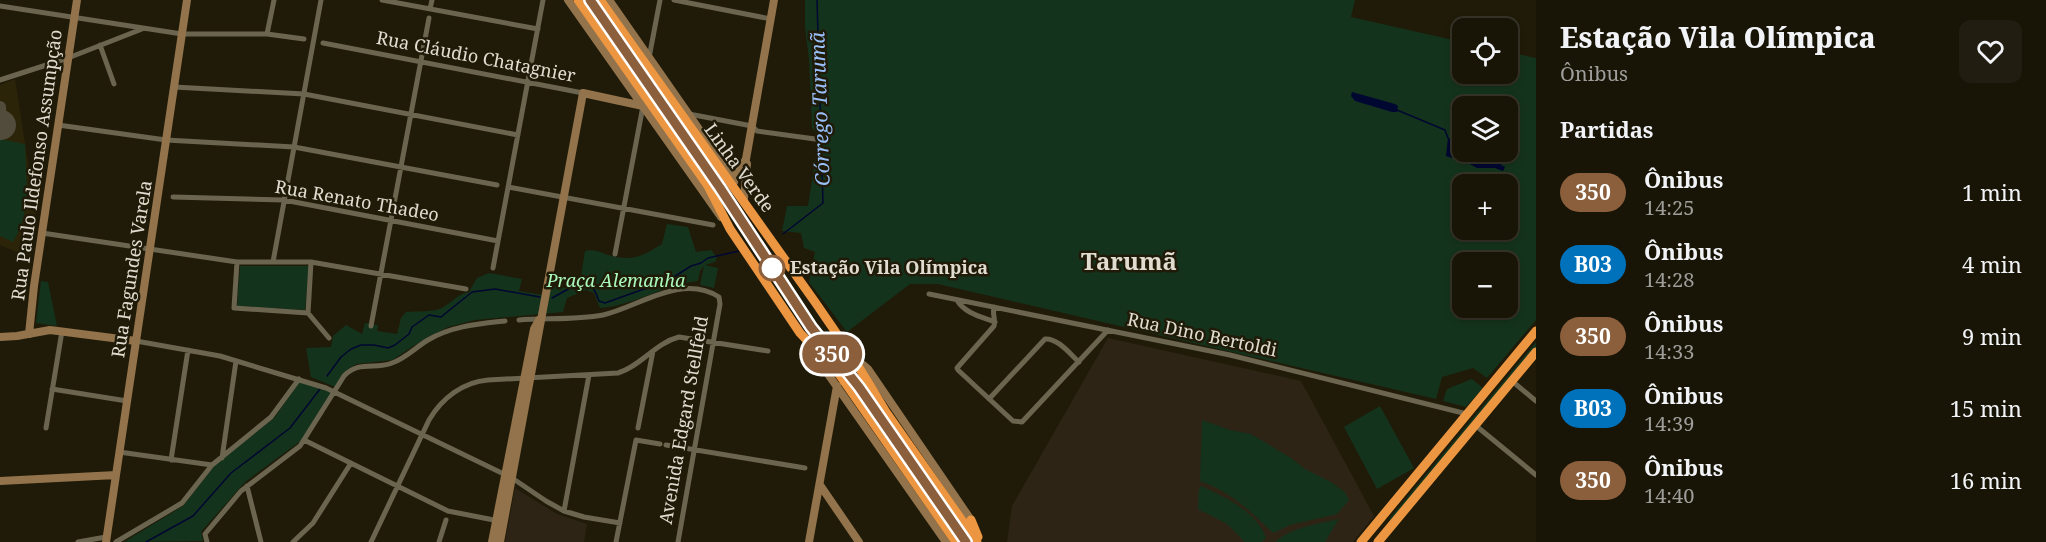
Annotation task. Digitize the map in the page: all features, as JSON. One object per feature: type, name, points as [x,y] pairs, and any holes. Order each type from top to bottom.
[{"type":"highway","name":"Linha Verde","points":[[578,0],[708,186],[730,229],[800,333],[840,374],[956,542]]},
{"type":"highway","name":"Linha Verde","points":[[600,0],[852,356],[886,412],[979,542]]},
{"type":"highway","points":[[1361,542],[1536,331]]},
{"type":"highway","points":[[1380,541],[1536,352]]},
{"type":"highway","points":[[972,520],[979,542]]},
{"type":"main road","name":"Rua Paulo Ildefonso Assumpção","points":[[29,334],[77,0]]},
{"type":"main road","name":"Rua Fagundes Varela","points":[[106,539],[187,0]]},
{"type":"main road","points":[[568,0],[730,229]]},
{"type":"main road","points":[[609,0],[724,165],[751,213]]},
{"type":"main road","points":[[744,199],[746,159],[774,0]]},
{"type":"main road","points":[[492,542],[500,522],[528,378],[534,329],[540,319],[583,93]]},
{"type":"main road","name":"Rua Cláudio Chatagnier","points":[[583,93],[643,106]]},
{"type":"main road","points":[[623,101],[630,99],[634,94]]},
{"type":"main road","points":[[724,165],[730,172],[737,173],[742,169],[746,159]]},
{"type":"main road","points":[[0,337],[46,330],[136,341]]},
{"type":"main road","name":"Linha Verde","points":[[800,333],[946,542]]},
{"type":"main road","name":"Linha Verde","points":[[852,356],[868,369],[972,520]]},
{"type":"main road","points":[[810,542],[837,386]]},
{"type":"main road","points":[[834,406],[842,399],[848,401]]},
{"type":"main road","points":[[0,481],[116,475]]},
{"type":"main road","points":[[820,485],[859,542]]},
{"type":"main road","points":[[500,522],[500,542]]},
{"type":"street","points":[[267,34],[274,0]]},
{"type":"street","points":[[273,262],[321,0]]},
{"type":"street","points":[[382,0],[538,29]]},
{"type":"street","points":[[430,9],[432,0]]},
{"type":"street","points":[[494,268],[543,0]]},
{"type":"street","points":[[650,58],[660,0]]},
{"type":"street","points":[[674,0],[771,19]]},
{"type":"street","points":[[0,6],[182,34],[267,34],[304,39]]},
{"type":"street","points":[[371,326],[429,18]]},
{"type":"street","points":[[0,80],[68,58],[144,28]]},
{"type":"street","name":"Rua Cláudio Chatagnier","points":[[322,43],[583,93]]},
{"type":"street","points":[[100,45],[114,84]]},
{"type":"street","points":[[174,87],[304,94],[518,135]]},
{"type":"street","points":[[615,254],[643,106]]},
{"type":"street","points":[[689,114],[752,126],[757,131],[815,139]]},
{"type":"street","points":[[640,119],[649,115]]},
{"type":"street","points":[[58,125],[166,140],[294,147],[498,185]]},
{"type":"street","points":[[508,187],[713,225]]},
{"type":"street","name":"Rua Renato Thadeo","points":[[173,197],[284,200],[498,242]]},
{"type":"street","points":[[42,233],[237,262],[311,262],[466,289]]},
{"type":"street","points":[[237,262],[234,308],[308,313]]},
{"type":"street","points":[[311,262],[308,313],[329,338]]},
{"type":"street","name":"Avenida Edgard Stellfeld","points":[[540,319],[604,314],[659,294],[681,289],[719,297],[714,342],[678,542]]},
{"type":"street","name":"Rua Dino Bertoldi","points":[[929,294],[1230,355],[1467,414]]},
{"type":"street","points":[[957,300],[966,310],[995,322]]},
{"type":"street","points":[[994,307],[992,315],[995,322],[990,332],[957,368],[1013,421],[1022,422],[1108,330]]},
{"type":"street","points":[[519,320],[540,319]]},
{"type":"street","points":[[207,542],[205,534],[236,495],[289,455],[304,440],[344,376],[355,367],[393,363],[435,336],[460,327],[505,321]]},
{"type":"street","points":[[45,428],[62,331]]},
{"type":"street","points":[[371,542],[436,409],[447,397],[462,388],[482,380],[589,375],[623,371],[638,363],[667,341],[678,337],[768,351]]},
{"type":"street","points":[[989,399],[1045,339],[1049,338],[1057,342],[1079,362]]},
{"type":"street","points":[[136,341],[236,361],[335,391],[509,477],[564,510],[584,517],[620,523]]},
{"type":"street","points":[[171,460],[188,350]]},
{"type":"street","points":[[638,428],[653,351]]},
{"type":"street","points":[[222,458],[236,361]]},
{"type":"street","points":[[564,510],[589,375]]},
{"type":"street","points":[[116,542],[180,505],[212,465],[271,417],[299,379]]},
{"type":"street","points":[[1512,381],[1536,401]]},
{"type":"street","points":[[52,389],[127,401]]},
{"type":"street","points":[[1475,425],[1536,475]]},
{"type":"street","points":[[304,440],[452,513],[500,522]]},
{"type":"street","points":[[616,542],[636,440],[805,468]]},
{"type":"street","points":[[119,452],[212,465]]},
{"type":"street","points":[[293,542],[316,518],[351,463]]},
{"type":"street","points":[[247,486],[261,542]]},
{"type":"street","points":[[439,542],[446,520]]},
{"type":"street","points":[[78,542],[106,539]]},
{"type":"shaded area","points":[[15,79],[37,221],[31,258],[0,245],[0,85]]},
{"type":"shaded area","points":[[1108,338],[1301,381],[1374,516],[1353,542],[1007,542],[1012,506]]},
{"type":"shaded area","points":[[515,488],[557,514],[587,524],[584,542],[505,542]]},
{"type":"green space","points":[[805,0],[1355,0],[1351,17],[1452,40],[1452,84],[1518,84],[1518,54],[1536,58],[1536,320],[1487,378],[1473,368],[1442,377],[1436,399],[938,284],[910,284],[847,332],[809,282],[815,252],[804,248],[801,233],[782,231],[787,206],[808,206],[819,136],[812,128],[809,59],[805,28]]},
{"type":"green space","points":[[0,139],[25,144],[27,182],[25,207],[19,231],[13,242],[0,236]]},
{"type":"green space","name":"Praça Alemanha","points":[[667,224],[688,227],[696,252],[711,250],[717,257],[715,262],[705,265],[718,268],[714,288],[700,285],[704,266],[700,271],[698,281],[673,286],[613,306],[600,308],[594,293],[586,290],[567,298],[563,312],[475,320],[448,327],[392,360],[356,364],[347,370],[335,387],[311,377],[306,348],[331,347],[333,336],[346,325],[362,334],[365,323],[378,325],[377,331],[397,334],[401,318],[406,312],[441,308],[460,295],[469,292],[477,278],[489,273],[522,279],[519,291],[548,296],[550,286],[567,288],[581,276],[585,251],[624,258],[637,257],[662,244]]},
{"type":"green space","points":[[240,266],[309,266],[305,310],[237,306]]},
{"type":"green space","points":[[41,281],[48,282],[57,326],[36,323]]},
{"type":"green space","points":[[1536,342],[1536,350],[1391,521],[1389,519]]},
{"type":"green space","points":[[1472,379],[1483,388],[1466,407],[1443,401],[1447,389]]},
{"type":"green space","points":[[300,381],[332,393],[302,440],[245,482],[201,532],[203,541],[124,542],[183,506],[215,465],[275,417]]},
{"type":"green space","points":[[1380,406],[1414,468],[1377,489],[1344,427]]},
{"type":"green space","points":[[1202,420],[1230,430],[1251,434],[1305,469],[1331,482],[1345,492],[1349,500],[1337,514],[1290,525],[1273,533],[1248,509],[1230,496],[1200,481]]},
{"type":"green space","points":[[1201,486],[1230,500],[1248,513],[1262,529],[1266,538],[1262,542],[1245,542],[1227,524],[1198,509]]},
{"type":"green space","points":[[1339,519],[1325,542],[1275,542],[1297,529]]},
{"type":"water","points":[[1352,92],[1395,104],[1398,106],[1397,112],[1355,101],[1351,96]]},
{"type":"water","points":[[1448,138],[1452,139],[1452,158],[1446,156]]},
{"type":"water","points":[[1465,162],[1501,162],[1501,165],[1505,167],[1503,171],[1495,168],[1477,168]]},
{"type":"waterway","name":"Córrego Tarumã","points":[[783,234],[823,203],[817,0]]},
{"type":"waterway","points":[[1397,110],[1445,130],[1448,138]]},
{"type":"waterway","name":"Córrego Tarumã","points":[[552,298],[583,281],[592,287],[599,301],[605,303],[669,280],[708,258],[739,251]]},
{"type":"waterway","name":"Córrego Tarumã","points":[[327,376],[341,357],[351,349],[361,345],[388,348],[395,345],[409,334],[412,327],[429,315],[441,317],[472,292],[495,289],[540,297]]},
{"type":"waterway","name":"Córrego Tarumã","points":[[146,542],[193,516],[231,473],[290,428],[320,389]]},
{"type":"taxiway","points":[[0,107],[1,125]]},
{"type":"bus line","name":"350","points":[[590,0],[720,188],[811,327],[859,387],[966,542]]},
{"type":"place","name":"Estação Vila Olímpica","points":[[772,268]]},
{"type":"district","name":"Tarumã","points":[[1129,262]]}]
